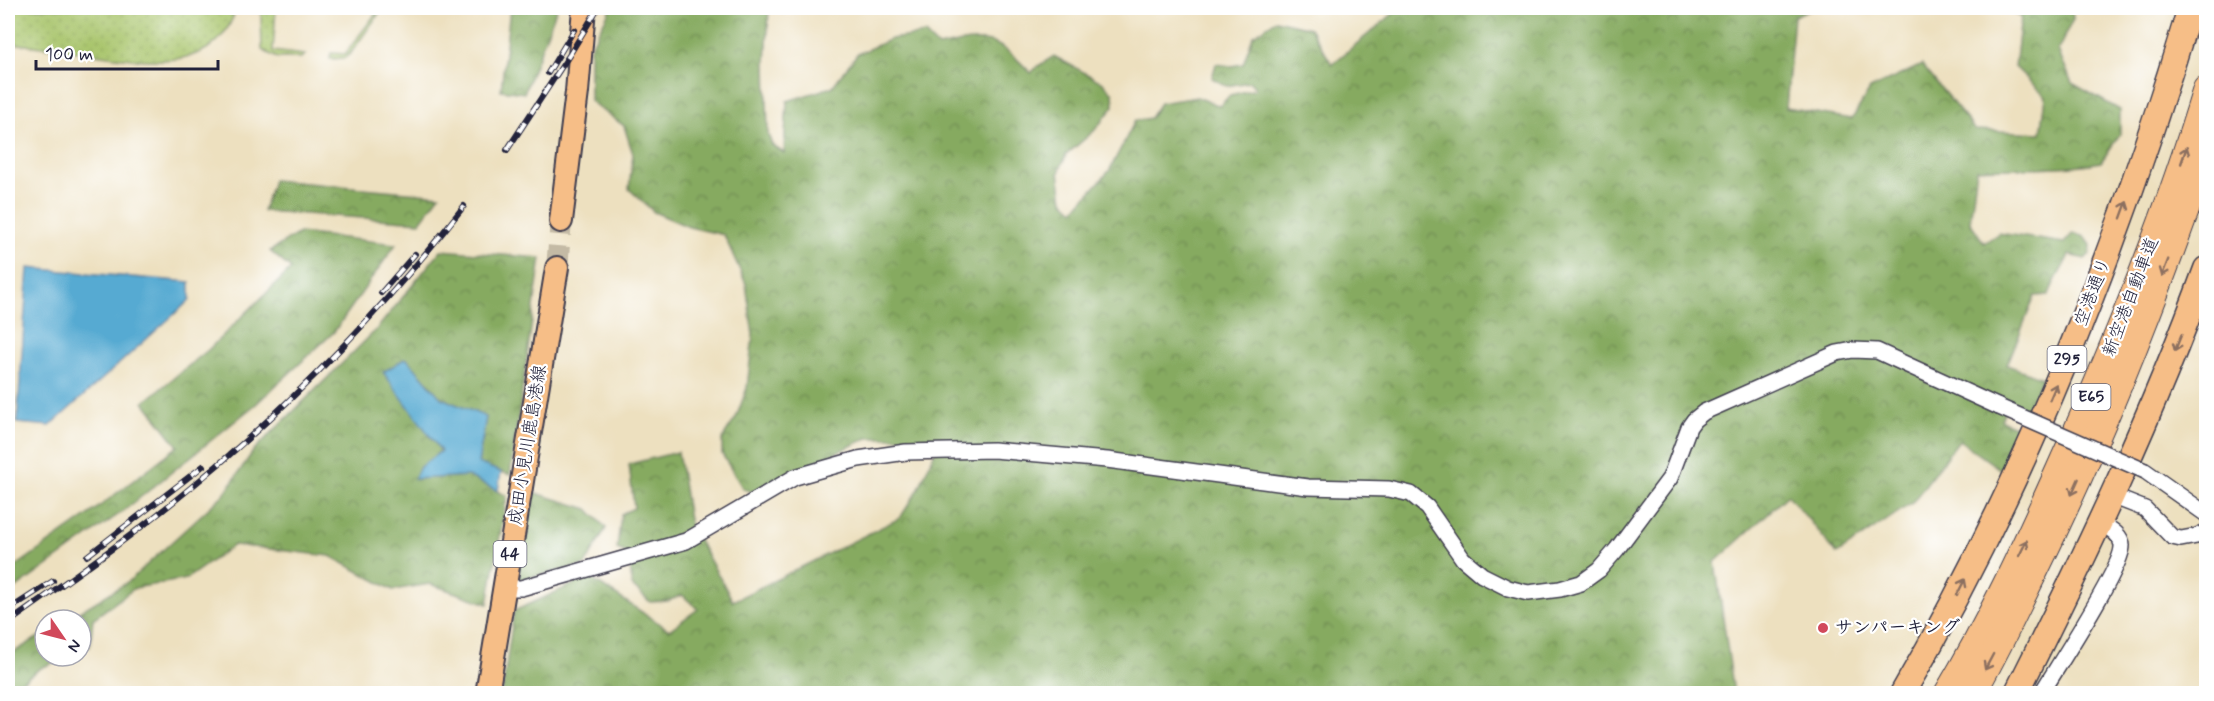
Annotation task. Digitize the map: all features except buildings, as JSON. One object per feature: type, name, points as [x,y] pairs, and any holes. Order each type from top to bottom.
[{"type":"highway","name":"空港通り","points":[[1902,693],[1930,646],[1979,550],[2042,417],[2083,321],[2147,146],[2190,8]]},
{"type":"highway","name":"新空港自動車道","points":[[1947,693],[1993,609],[2078,430],[2160,225],[2206,88]]},
{"type":"highway","name":"新空港自動車道","points":[[1972,693],[2058,525],[2097,437],[2142,328],[2206,153]]},
{"type":"highway","points":[[2016,693],[2100,523],[2179,341],[2206,269]]},
{"type":"main road","points":[[561,221],[577,92],[584,8]]},
{"type":"main road","name":"成田小見川鹿島港線","points":[[487,693],[556,268]]},
{"type":"street","points":[[504,588],[521,588],[686,541],[795,477],[858,459],[906,452],[993,450],[1107,460],[1308,488],[1389,489],[1411,494],[1427,507],[1463,559],[1482,574],[1508,588],[1528,593],[1560,589],[1581,583],[1599,570],[1617,549],[1670,478],[1689,427],[1694,420],[1704,412],[1837,353],[1853,350],[1877,351],[2145,471],[2206,514]]},
{"type":"street","points":[[2112,496],[2145,509],[2172,537],[2181,539],[2206,532]]},
{"type":"street","points":[[2041,693],[2078,634],[2117,562],[2122,546],[2114,531],[2100,523]]},
{"type":"street","points":[[2053,620],[2078,634]]},
{"type":"green space","points":[[8,8],[236,8],[227,30],[214,44],[197,54],[178,59],[157,60],[8,43]]},
{"type":"green space","points":[[263,8],[276,8],[273,51],[305,55],[301,58],[277,58],[262,50],[261,15]]},
{"type":"green space","points":[[380,8],[383,8],[351,53],[345,58],[330,59],[331,53],[345,54]]},
{"type":"green space","points":[[510,8],[557,8],[524,93],[501,90]]},
{"type":"green space","points":[[611,8],[769,8],[766,64],[768,134],[772,145],[784,153],[787,101],[832,87],[857,54],[891,39],[925,34],[938,47],[968,41],[990,42],[1009,52],[1031,73],[1054,56],[1102,82],[1113,93],[1114,106],[1094,131],[1066,155],[1059,172],[1063,200],[1074,210],[1109,171],[1135,121],[1150,118],[1160,103],[1197,97],[1220,106],[1230,95],[1256,89],[1250,82],[1226,86],[1212,78],[1216,64],[1231,66],[1243,64],[1253,36],[1276,20],[1310,28],[1332,64],[1400,8],[1813,8],[1794,16],[1786,108],[1852,119],[1870,89],[1922,65],[1975,130],[2041,133],[2046,97],[2015,67],[2021,17],[2002,8],[2072,8],[2073,19],[2058,50],[2072,83],[2120,110],[2120,134],[2101,162],[2055,167],[1977,169],[1970,222],[1984,243],[1999,233],[2064,243],[2073,233],[2085,237],[2091,245],[2090,254],[2085,259],[2069,255],[2049,295],[2035,296],[2007,365],[2042,378],[2027,410],[2008,403],[2001,420],[2019,428],[2004,472],[1959,440],[1912,503],[1837,554],[1788,495],[1715,562],[1734,693],[502,694],[514,611],[589,577],[669,630],[698,609],[682,595],[668,601],[650,602],[632,586],[629,554],[617,549],[621,514],[634,508],[629,464],[678,452],[690,525],[733,601],[900,518],[918,490],[941,438],[868,438],[752,492],[743,489],[722,454],[722,439],[736,418],[747,388],[753,335],[746,284],[724,235],[689,227],[654,212],[629,189],[633,154],[624,126],[590,101],[590,48]]},
{"type":"green space","points":[[273,180],[440,195],[420,222],[263,211]]},
{"type":"green space","points":[[299,233],[396,244],[334,332],[255,405],[126,509],[8,594],[8,572],[87,516],[178,446],[144,402],[208,350],[291,269],[270,251]]},
{"type":"green space","points":[[441,250],[541,258],[510,475],[478,464],[486,417],[441,398],[406,358],[441,451],[420,467],[415,479],[468,476],[507,496],[488,604],[430,584],[393,590],[330,556],[234,545],[186,579],[135,588],[93,619],[93,608],[86,608],[128,582],[224,494],[254,450],[376,330]]},
{"type":"green space","points":[[529,491],[588,509],[606,528],[585,565],[518,580]]},
{"type":"green space","points":[[33,640],[33,668],[41,668],[8,691],[8,653],[16,651]]},
{"type":"water","points":[[28,268],[190,282],[190,300],[50,426],[17,423]]},
{"type":"water","points":[[406,358],[441,398],[486,417],[478,463],[501,472],[498,491],[468,476],[414,479],[420,467],[441,451],[383,372]]},
{"type":"tunnel","points":[[557,268],[561,221]]},
{"type":"railway","points":[[507,150],[598,8]]},
{"type":"railway","points":[[548,73],[574,30]]},
{"type":"railway","points":[[8,623],[162,511],[260,428],[332,358],[400,284],[464,206]]},
{"type":"railway","points":[[381,293],[415,254]]},
{"type":"railway","points":[[87,556],[203,466]]},
{"type":"railway","points":[[8,610],[53,581]]},
{"type":"place","name":"サンパーキング","points":[[1823,628]]}]
